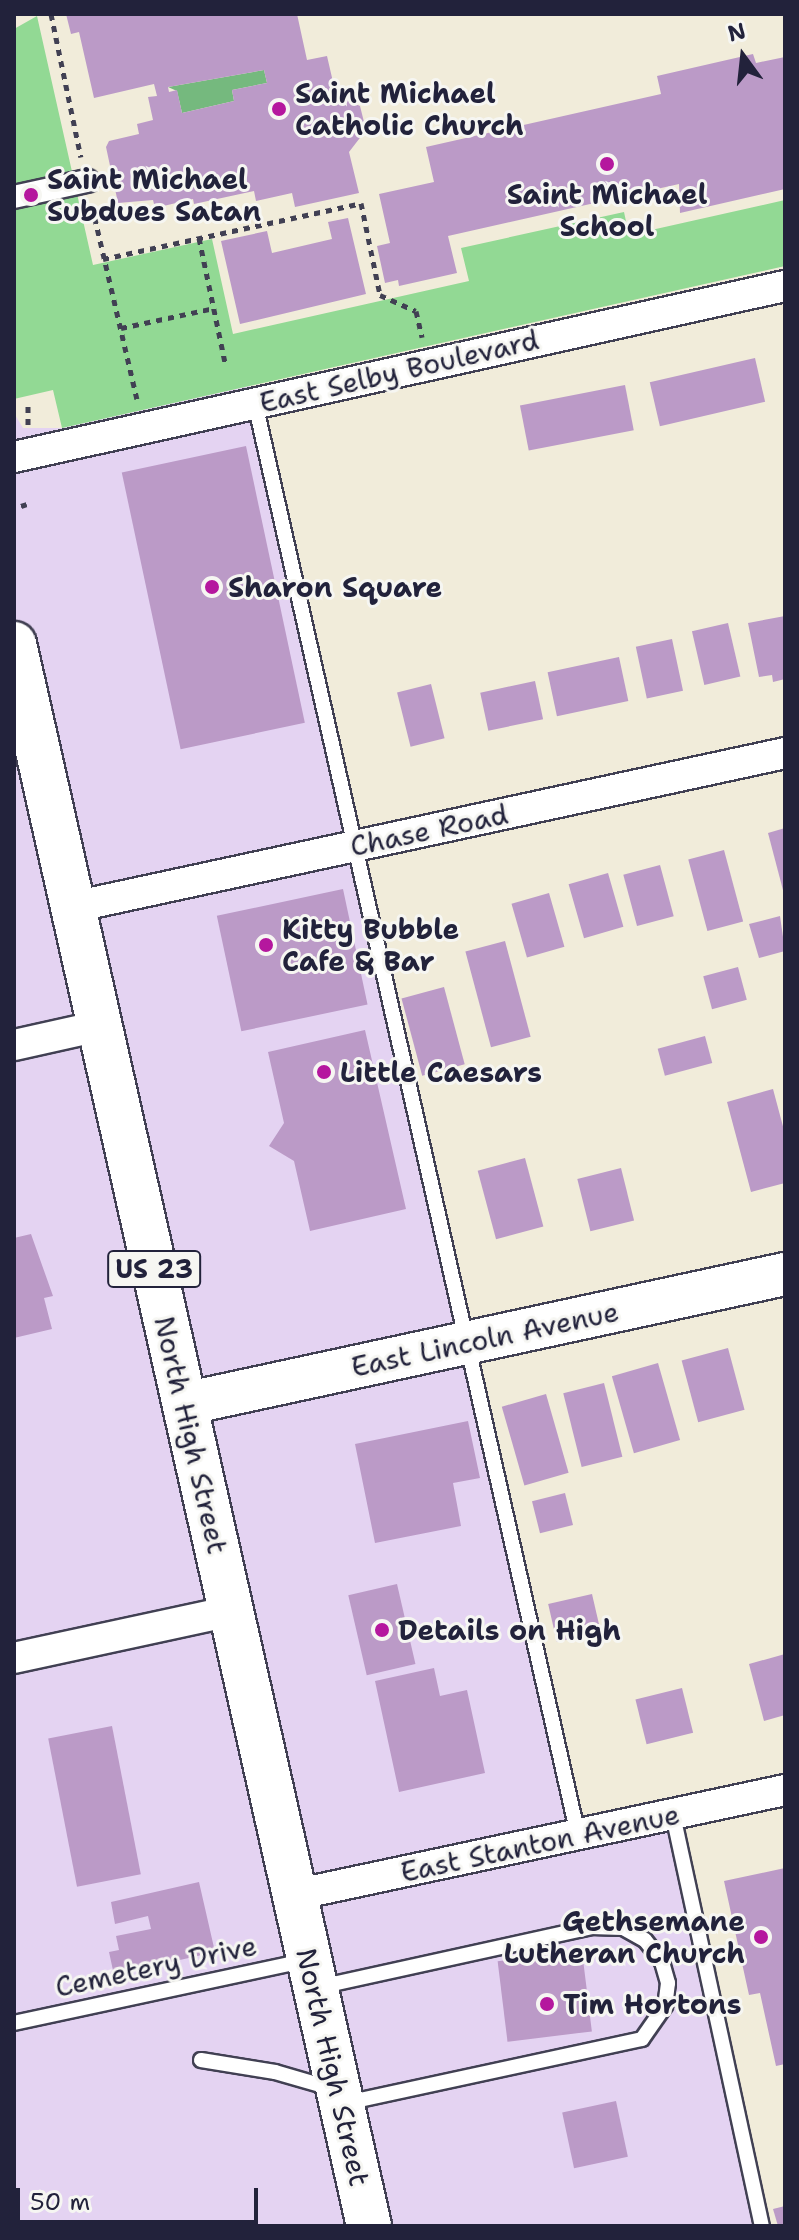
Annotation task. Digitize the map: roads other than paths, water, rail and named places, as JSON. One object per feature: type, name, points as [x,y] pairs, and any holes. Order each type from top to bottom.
[{"type":"main road","name":"North High Street","points":[[14,644],[369,2226]]},
{"type":"main road","name":"East Lincoln Avenue","points":[[184,1404],[785,1274]]},
{"type":"street","points":[[14,197],[87,181]]},
{"type":"street","name":"East Selby Boulevard","points":[[14,457],[785,286]]},
{"type":"street","name":"Chase Road","points":[[73,907],[785,753]]},
{"type":"street","points":[[14,1045],[100,1026]]},
{"type":"street","points":[[14,1658],[231,1611]]},
{"type":"street","name":"East Stanton Avenue","points":[[294,1895],[785,1790]]},
{"type":"lane","points":[[255,403],[578,1835]]},
{"type":"lane","points":[[673,1815],[762,2226]]},
{"type":"lane","name":"Cemetery Drive","points":[[14,2023],[591,1927],[623,1928],[645,1940],[662,1962],[668,1983],[665,2006],[642,2039],[340,2097]]},
{"type":"lane","points":[[201,2060],[275,2072],[340,2097]]},
{"type":"place","name":"Saint Michael Catholic Church","points":[[279,109]]},
{"type":"place","name":"Saint Michael School","points":[[607,164]]},
{"type":"place","name":"Saint Michael Subdues Satan","points":[[31,195]]},
{"type":"place","name":"Sharon Square","points":[[212,587]]},
{"type":"place","name":"Kitty Bubble Cafe & Bar","points":[[266,945]]},
{"type":"place","name":"Little Caesars","points":[[324,1072]]},
{"type":"place","name":"Details on High","points":[[382,1630]]},
{"type":"place","name":"Gethsemane Lutheran Church","points":[[761,1937]]},
{"type":"place","name":"Tim Hortons","points":[[547,2004]]}]
